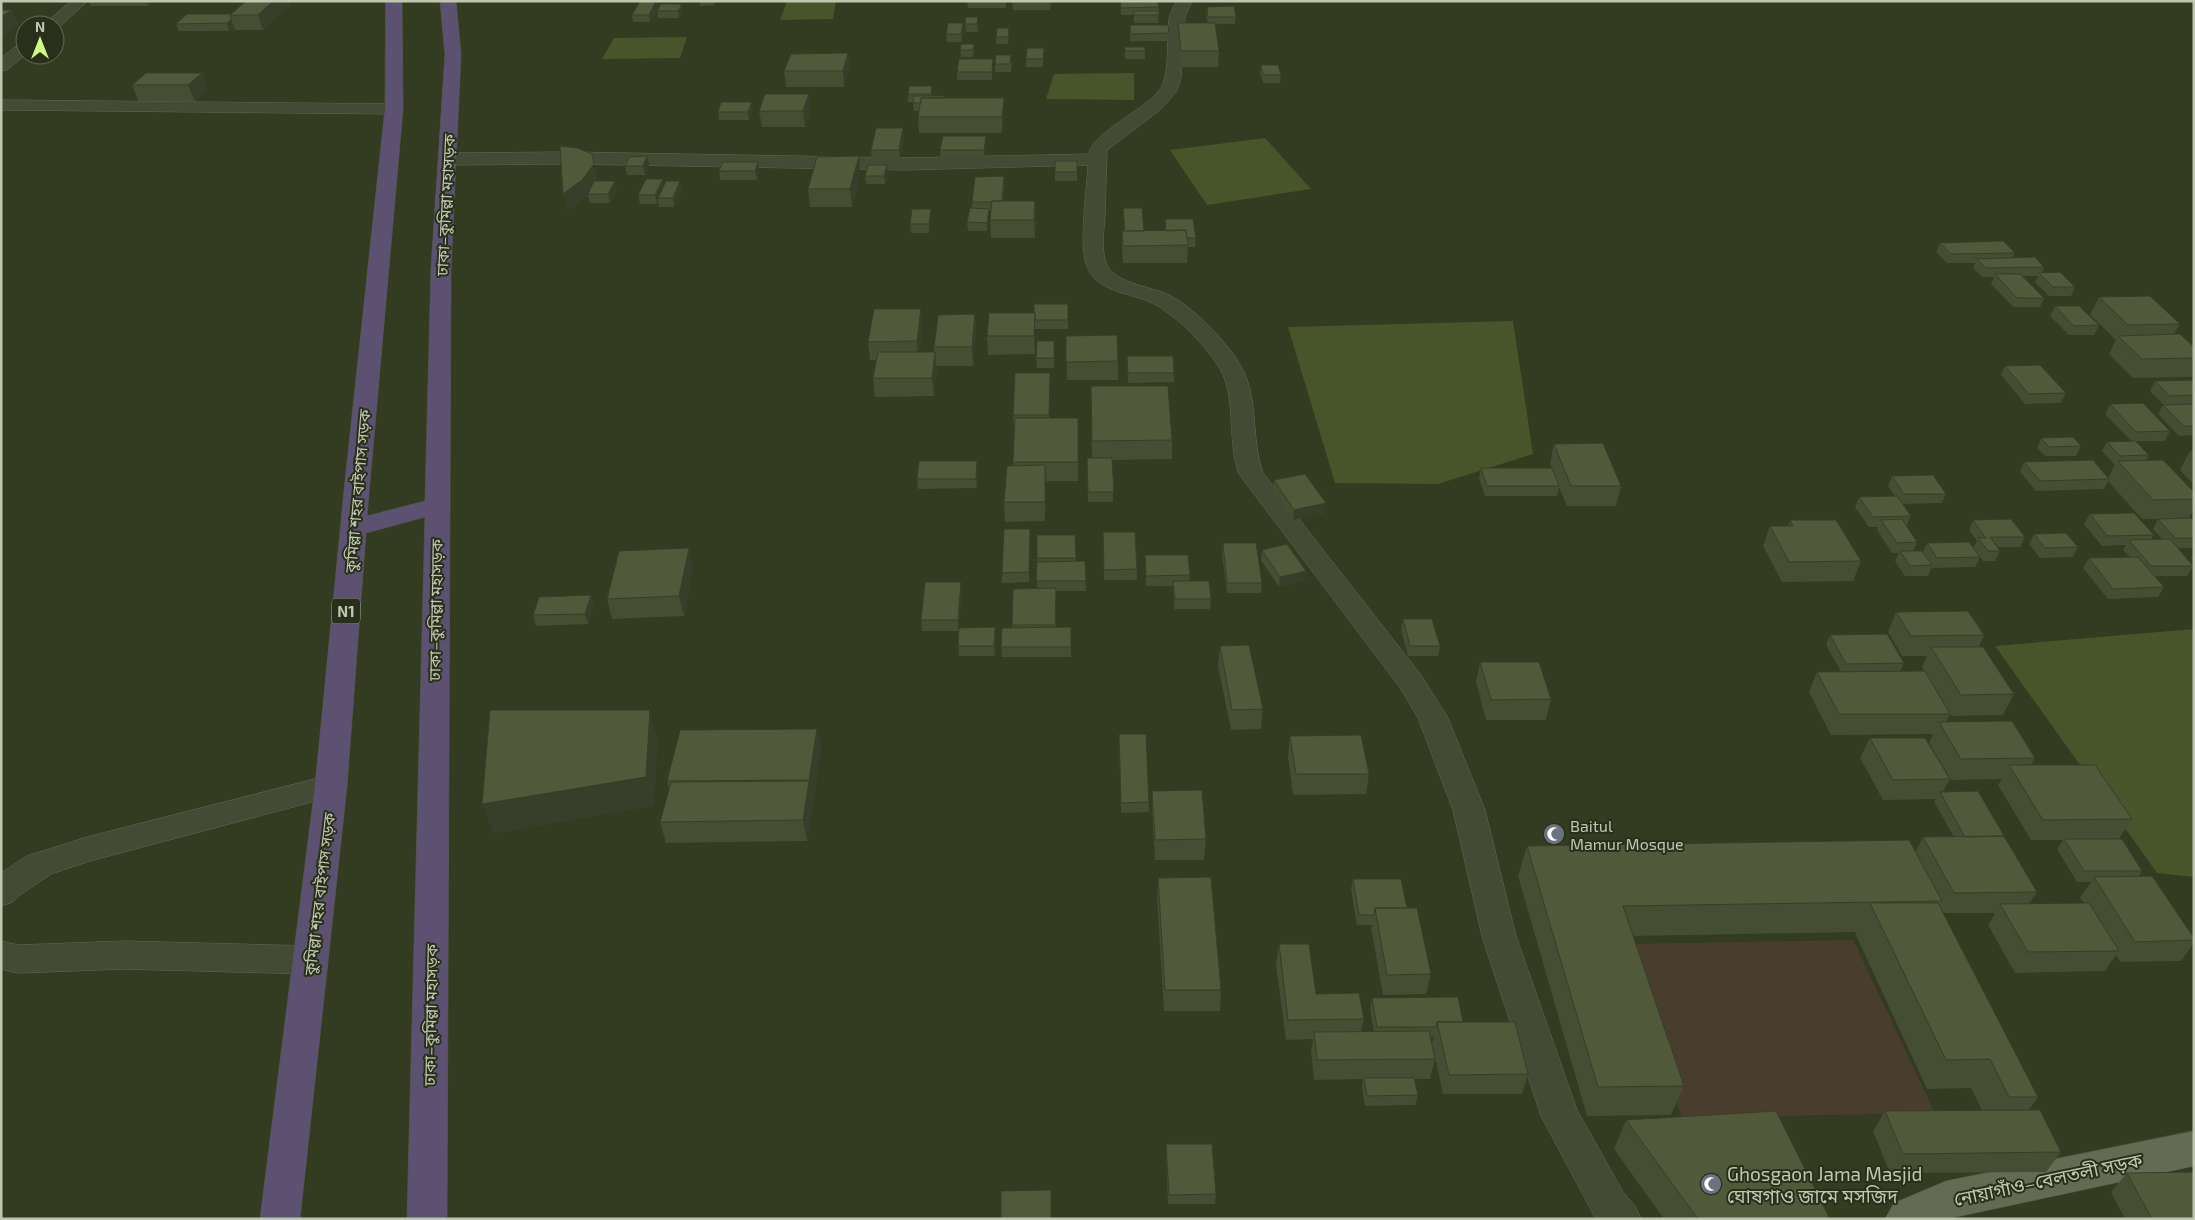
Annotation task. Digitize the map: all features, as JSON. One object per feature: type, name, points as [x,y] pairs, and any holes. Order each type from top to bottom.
[{"type":"highway","name":"কুমিল্লা শহর বাইপাস সড়ক","points":[[280,1219],[331,786],[353,528],[394,109],[394,1]]},
{"type":"highway","name":"ঢাকা–কুমিল্লা মহাসড়ক","points":[[427,1219],[441,269],[453,54],[448,1]]},
{"type":"highway","points":[[353,528],[437,506]]},
{"type":"main road","name":"নোয়াগাঁও–বেলতলী সড়ক","points":[[1906,1219],[1908,1216],[1946,1200],[2194,1148]]},
{"type":"street","points":[[64,15],[81,1]]},
{"type":"street","points":[[1184,1],[1177,17],[1173,78],[1168,91],[1154,106],[1101,144],[1098,150],[1094,244],[1096,265],[1103,275],[1120,285],[1167,302],[1195,327],[1229,364],[1238,385],[1242,406],[1246,463],[1251,474],[1411,682],[1433,718],[1469,810],[1498,936],[1560,1116],[1609,1205],[1621,1219]]},
{"type":"street","points":[[1,66],[15,55]]},
{"type":"street","points":[[1,105],[394,109]]},
{"type":"street","points":[[448,159],[569,158],[905,164],[1097,159]]},
{"type":"street","points":[[1,893],[5,888],[39,865],[87,850],[331,786]]},
{"type":"street","points":[[1,955],[18,959],[124,955],[311,960]]},
{"type":"shaded area","points":[[787,1],[836,1],[833,19],[780,20]]},
{"type":"shaded area","points":[[687,37],[680,58],[602,59],[614,38]]},
{"type":"shaded area","points":[[1134,73],[1134,100],[1046,99],[1054,74]]},
{"type":"shaded area","points":[[1265,138],[1311,189],[1207,205],[1170,150]]},
{"type":"shaded area","points":[[1513,321],[1533,454],[1438,484],[1335,483],[1288,327]]},
{"type":"shaded area","points":[[2194,629],[2194,877],[2157,873],[1995,646]]},
{"type":"shaded area","points":[[1853,940],[1935,1113],[1682,1118],[1624,944]]},
{"type":"building","points":[[246,1],[273,1],[258,15],[230,15]]},
{"type":"building","points":[[640,1],[656,1],[649,15],[632,15]]},
{"type":"building","points":[[1120,1],[1157,1],[1159,7],[1121,8]]},
{"type":"building","points":[[661,4],[682,4],[678,11],[657,11]]},
{"type":"building","points":[[1234,6],[1236,17],[1208,17],[1207,7]]},
{"type":"building","points":[[1,10],[12,10],[1,17]]},
{"type":"building","points":[[1134,11],[1159,11],[1159,15],[1134,15]]},
{"type":"building","points":[[187,14],[231,14],[231,19],[227,23],[176,24]]},
{"type":"building","points":[[966,17],[978,17],[977,24],[965,24]]},
{"type":"building","points":[[948,23],[963,23],[961,34],[946,34]]},
{"type":"building","points":[[1178,23],[1215,23],[1219,51],[1181,51]]},
{"type":"building","points":[[1130,25],[1168,25],[1169,33],[1131,34]]},
{"type":"building","points":[[997,28],[1009,28],[1008,37],[996,37]]},
{"type":"building","points":[[961,44],[974,44],[973,50],[960,50]]},
{"type":"building","points":[[1125,47],[1145,47],[1145,51],[1125,51]]},
{"type":"building","points":[[1027,48],[1044,48],[1043,59],[1026,59]]},
{"type":"building","points":[[848,53],[843,71],[784,71],[791,54]]},
{"type":"building","points":[[996,55],[1011,55],[1010,64],[995,64]]},
{"type":"building","points":[[959,59],[993,59],[992,72],[957,72]]},
{"type":"building","points":[[1261,65],[1278,65],[1281,75],[1263,75]]},
{"type":"building","points":[[146,73],[202,73],[188,85],[132,85]]},
{"type":"building","points":[[909,86],[932,86],[931,94],[908,94]]},
{"type":"building","points":[[765,94],[809,94],[803,111],[759,111]]},
{"type":"building","points":[[914,96],[944,96],[944,98],[921,98],[921,103],[913,103]]},
{"type":"building","points":[[921,98],[1004,98],[1002,117],[918,117]]},
{"type":"building","points":[[721,102],[752,102],[748,112],[718,112]]},
{"type":"building","points":[[876,128],[903,128],[899,150],[871,150]]},
{"type":"building","points":[[943,136],[986,136],[984,150],[940,150]]},
{"type":"building","points":[[560,146],[578,148],[592,154],[594,164],[582,180],[563,194]]},
{"type":"building","points":[[647,156],[643,166],[625,166],[629,157]]},
{"type":"building","points":[[859,156],[850,189],[808,189],[817,157]]},
{"type":"building","points":[[1055,161],[1077,161],[1077,172],[1055,172]]},
{"type":"building","points":[[723,162],[758,162],[755,171],[719,171]]},
{"type":"building","points":[[868,165],[887,165],[884,176],[865,176]]},
{"type":"building","points":[[1004,176],[1002,201],[972,202],[975,177]]},
{"type":"building","points":[[646,179],[663,179],[655,195],[638,195]]},
{"type":"building","points":[[594,181],[615,181],[608,194],[588,194]]},
{"type":"building","points":[[666,181],[680,181],[673,198],[658,198]]},
{"type":"building","points":[[992,201],[1035,201],[1034,220],[990,220]]},
{"type":"building","points":[[970,208],[989,209],[987,223],[967,222]]},
{"type":"building","points":[[1123,208],[1142,208],[1144,231],[1125,231]]},
{"type":"building","points":[[912,209],[931,209],[929,224],[910,224]]},
{"type":"building","points":[[1165,219],[1193,219],[1196,238],[1187,238],[1186,230],[1166,231]]},
{"type":"building","points":[[1186,230],[1188,245],[1123,246],[1122,231]]},
{"type":"building","points":[[2003,241],[2015,253],[1951,254],[1940,243]]},
{"type":"building","points":[[2035,257],[2044,267],[1986,268],[1977,259]]},
{"type":"building","points":[[2060,272],[2075,287],[2053,287],[2039,273]]},
{"type":"building","points":[[1995,274],[2020,274],[2044,298],[2017,298]]},
{"type":"building","points":[[2150,296],[2180,324],[2128,325],[2099,297]]},
{"type":"building","points":[[1034,304],[1068,304],[1068,320],[1035,320]]},
{"type":"building","points":[[2055,306],[2079,306],[2099,325],[2074,326]]},
{"type":"building","points":[[874,309],[921,309],[917,341],[868,342]]},
{"type":"building","points":[[989,313],[1035,313],[1034,336],[987,336]]},
{"type":"building","points":[[975,314],[972,347],[934,347],[938,315]]},
{"type":"building","points":[[2180,334],[2194,347],[2194,358],[2142,359],[2118,336]]},
{"type":"building","points":[[1117,335],[1118,361],[1066,362],[1066,336]]},
{"type":"building","points":[[1037,341],[1054,341],[1054,358],[1036,358]]},
{"type":"building","points":[[878,352],[935,352],[932,378],[873,378]]},
{"type":"building","points":[[1127,356],[1173,356],[1174,373],[1128,373]]},
{"type":"building","points":[[2040,365],[2066,393],[2029,394],[2005,366]]},
{"type":"building","points":[[1015,373],[1050,373],[1049,415],[1013,415]]},
{"type":"building","points":[[2194,380],[2194,395],[2170,396],[2155,381]]},
{"type":"building","points":[[1091,386],[1168,386],[1172,440],[1092,441]]},
{"type":"building","points":[[2143,403],[2170,431],[2136,432],[2110,404]]},
{"type":"building","points":[[2194,404],[2194,426],[2184,426],[2163,405]]},
{"type":"building","points":[[1015,418],[1078,418],[1078,462],[1013,462]]},
{"type":"building","points":[[2073,437],[2081,446],[2049,447],[2041,438]]},
{"type":"building","points":[[2135,441],[2149,455],[2120,456],[2107,442]]},
{"type":"building","points":[[1603,443],[1621,486],[1571,486],[1554,444]]},
{"type":"building","points":[[1087,458],[1112,458],[1114,492],[1088,492]]},
{"type":"building","points":[[2093,460],[2109,479],[2040,481],[2024,462]]},
{"type":"building","points":[[2163,460],[2194,492],[2194,499],[2153,500],[2118,461]]},
{"type":"building","points":[[919,461],[977,461],[976,479],[917,479]]},
{"type":"building","points":[[1045,465],[1045,502],[1004,502],[1007,466]]},
{"type":"building","points":[[1481,468],[1552,468],[1559,486],[1487,486]]},
{"type":"building","points":[[1305,474],[1326,503],[1294,510],[1274,480]]},
{"type":"building","points":[[1933,475],[1946,494],[1904,494],[1892,476]]},
{"type":"building","points":[[1897,496],[1911,516],[1873,517],[1859,497]]},
{"type":"building","points":[[2134,513],[2154,535],[2107,536],[2090,514]]},
{"type":"building","points":[[2194,518],[2194,538],[2175,538],[2158,519]]},
{"type":"building","points":[[1902,519],[1917,542],[1897,543],[1881,520]]},
{"type":"building","points":[[2011,519],[2025,537],[1990,537],[2000,551],[1988,551],[1978,538],[1986,538],[1973,520]]},
{"type":"building","points":[[1790,520],[1836,520],[1861,561],[1789,562],[1770,526],[1793,526]]},
{"type":"building","points":[[1004,529],[1030,529],[1029,572],[1002,573]]},
{"type":"building","points":[[1103,532],[1135,532],[1137,569],[1104,570]]},
{"type":"building","points":[[2066,533],[2078,547],[2045,548],[2034,534]]},
{"type":"building","points":[[1037,535],[1075,535],[1076,558],[1037,558]]},
{"type":"building","points":[[2170,539],[2193,566],[2151,566],[2129,540]]},
{"type":"building","points":[[1969,542],[1980,557],[1937,558],[1927,543]]},
{"type":"building","points":[[1223,543],[1256,543],[1262,583],[1227,583]]},
{"type":"building","points":[[1287,544],[1306,571],[1280,577],[1262,550]]},
{"type":"building","points":[[689,548],[679,596],[607,599],[619,551]]},
{"type":"building","points":[[1900,551],[1922,551],[1932,565],[1910,566]]},
{"type":"building","points":[[1145,555],[1188,555],[1190,575],[1146,576]]},
{"type":"building","points":[[2138,557],[2164,587],[2113,589],[2089,558]]},
{"type":"building","points":[[1085,561],[1086,581],[1036,581],[1037,562]]},
{"type":"building","points":[[1173,581],[1209,581],[1211,599],[1175,599]]},
{"type":"building","points":[[925,582],[961,582],[958,620],[921,620]]},
{"type":"building","points":[[1056,588],[1055,625],[1012,625],[1013,589]]},
{"type":"building","points":[[591,595],[585,614],[533,615],[539,597]]},
{"type":"building","points":[[1968,611],[1984,635],[1911,636],[1896,612]]},
{"type":"building","points":[[1403,619],[1432,619],[1440,646],[1410,646]]},
{"type":"building","points":[[995,627],[994,646],[958,646],[959,628]]},
{"type":"building","points":[[1071,627],[1071,647],[1001,647],[1002,628]]},
{"type":"building","points":[[1887,634],[1904,663],[1846,664],[1830,635]]},
{"type":"building","points":[[1249,645],[1263,709],[1232,710],[1220,646]]},
{"type":"building","points":[[1931,647],[1983,647],[2014,694],[1961,695]]},
{"type":"building","points":[[1480,662],[1539,662],[1551,699],[1491,700]]},
{"type":"building","points":[[1925,671],[1950,714],[1839,714],[1817,672]]},
{"type":"building","points":[[490,710],[650,710],[646,777],[482,804]]},
{"type":"building","points":[[2012,721],[2035,758],[1961,759],[1939,722]]},
{"type":"building","points":[[817,729],[809,780],[667,781],[680,730]]},
{"type":"building","points":[[1119,734],[1146,734],[1149,802],[1121,803]]},
{"type":"building","points":[[1361,735],[1369,774],[1296,774],[1290,736]]},
{"type":"building","points":[[1870,738],[1925,738],[1950,779],[1893,780]]},
{"type":"building","points":[[2009,765],[2095,765],[2132,819],[2043,820]]},
{"type":"building","points":[[809,781],[803,820],[660,822],[671,782]]},
{"type":"building","points":[[1202,790],[1206,839],[1155,840],[1152,791]]},
{"type":"building","points":[[1978,791],[2006,839],[2004,836],[1965,837],[1940,792]]},
{"type":"building","points":[[2004,836],[2037,892],[1954,893],[1923,837]]},
{"type":"building","points":[[2064,839],[2122,839],[2142,871],[2084,871]]},
{"type":"building","points":[[1909,840],[1942,901],[1623,906],[1684,1086],[1598,1087],[1527,846]]},
{"type":"building","points":[[2152,876],[2194,940],[2135,942],[2094,877]]},
{"type":"building","points":[[1211,877],[1221,990],[1165,990],[1158,878]]},
{"type":"building","points":[[1353,879],[1401,879],[1407,908],[1375,908],[1374,915],[1359,915]]},
{"type":"building","points":[[1870,903],[1938,903],[2038,1097],[2009,1097],[1990,1059],[1946,1060]]},
{"type":"building","points":[[2089,903],[2119,951],[2028,952],[2000,904]]},
{"type":"building","points":[[1375,908],[1417,908],[1431,974],[1387,975]]},
{"type":"building","points":[[1279,944],[1309,944],[1316,994],[1359,993],[1364,1019],[1288,1020]]},
{"type":"building","points":[[1458,997],[1463,1022],[1437,1022],[1436,1027],[1377,1027],[1372,998]]},
{"type":"building","points":[[1437,1022],[1515,1022],[1528,1074],[1449,1075]]},
{"type":"building","points":[[1429,1031],[1435,1059],[1317,1060],[1314,1032]]},
{"type":"building","points":[[1364,1078],[1414,1078],[1418,1095],[1367,1096]]},
{"type":"building","points":[[2040,1110],[2061,1152],[1903,1154],[1885,1111]]},
{"type":"building","points":[[1776,1111],[1830,1219],[1698,1219],[1626,1120]]},
{"type":"building","points":[[1166,1144],[1212,1144],[1216,1194],[1169,1195]]},
{"type":"building","points":[[2194,1172],[2194,1219],[2152,1219],[2127,1173]]},
{"type":"building","points":[[1051,1190],[1051,1219],[1001,1219],[1001,1191]]},
{"type":"place","name":"Baitul Mamur Mosque","points":[[1554,834]]},
{"type":"place","name":"Ghosgaon Jama Masjid ঘোষগাও জামে মসজিদ","points":[[1711,1184]]}]
